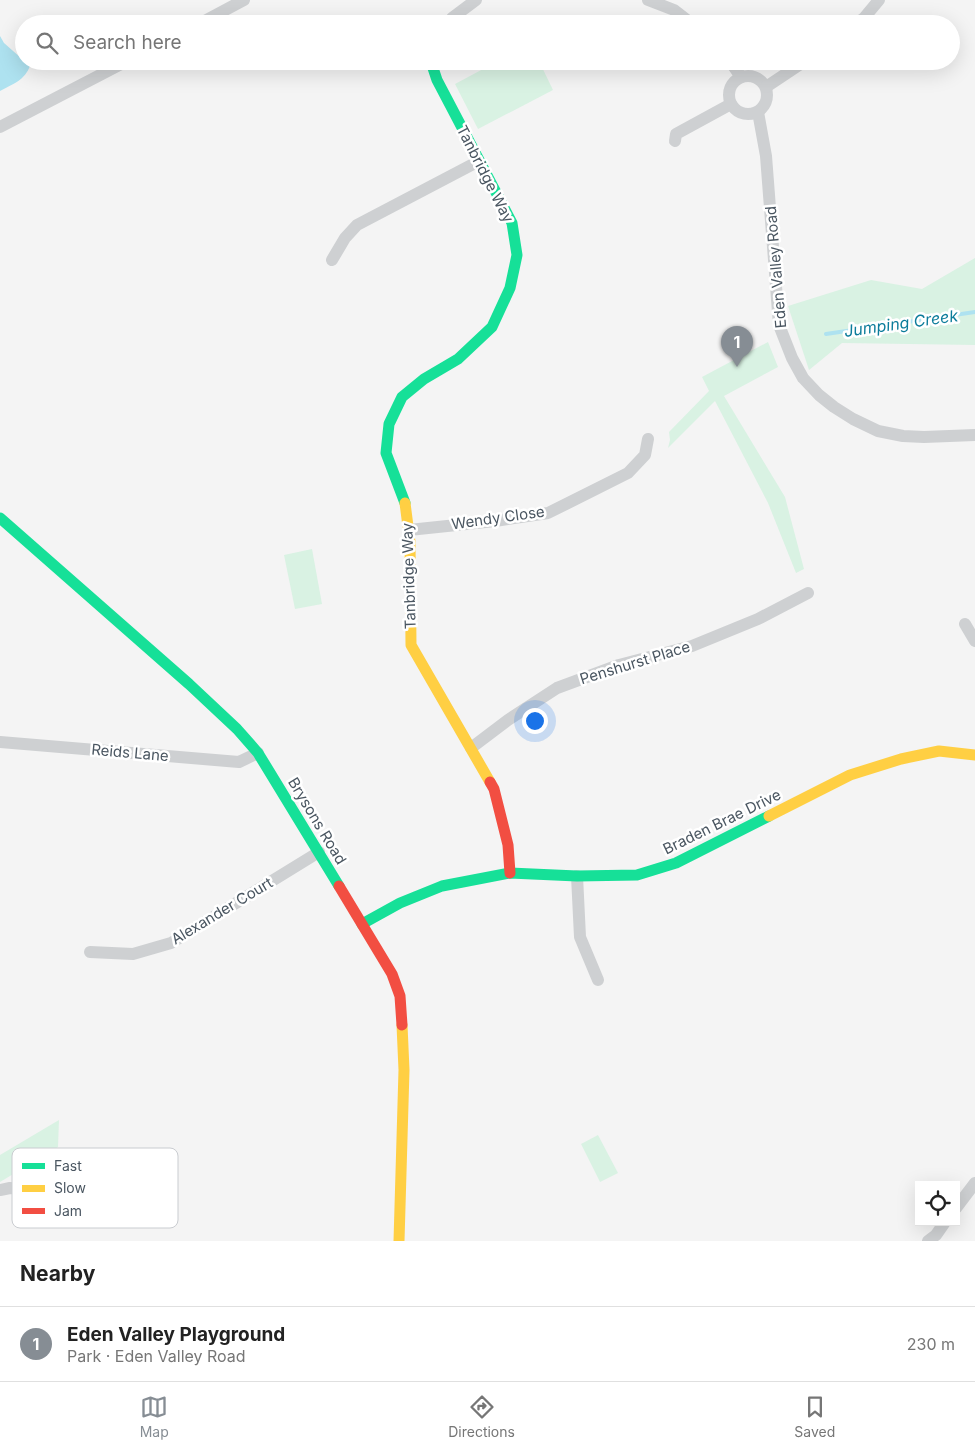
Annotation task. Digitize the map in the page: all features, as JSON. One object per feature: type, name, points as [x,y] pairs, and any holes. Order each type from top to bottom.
[{"type":"street","points":[[216,15],[244,0]]},
{"type":"street","points":[[456,15],[476,0]]},
{"type":"street","points":[[648,0],[674,10],[680,15]]},
{"type":"street","points":[[866,15],[879,0]]},
{"type":"street","points":[[0,127],[110,70]]},
{"type":"street","name":"Tanbridge Way","points":[[434,70],[437,80],[512,223],[517,255],[510,288],[492,327],[458,359],[424,379],[402,397],[388,424],[386,453],[406,507],[409,530],[411,645],[494,789],[508,845],[510,873]]},
{"type":"street","points":[[737,70],[741,76]]},
{"type":"street","points":[[766,87],[792,70]]},
{"type":"street","points":[[747,75],[759,78],[766,87],[768,98],[758,112],[746,114],[735,109],[731,104],[729,91],[741,76],[747,75]]},
{"type":"street","points":[[674,136],[731,104]]},
{"type":"street","name":"Eden Valley Road","points":[[758,112],[766,156],[779,325],[792,358],[803,378],[834,407],[878,431],[903,436],[924,437],[975,435]]},
{"type":"street","points":[[332,260],[345,238],[357,226],[479,161]]},
{"type":"street","name":"Wendy Close","points":[[409,530],[495,521],[548,513],[628,473],[645,455],[648,439]]},
{"type":"street","name":"Brysons Road","points":[[0,518],[237,728],[258,753],[392,974],[400,996],[404,1070],[399,1241]]},
{"type":"street","name":"Penshurst Place","points":[[470,748],[557,688],[619,665],[692,646],[758,619],[808,593]]},
{"type":"street","points":[[965,624],[975,640]]},
{"type":"street","name":"Reids Lane","points":[[0,742],[239,762],[258,753]]},
{"type":"street","name":"Braden Brae Drive","points":[[362,924],[400,903],[442,886],[510,873],[577,876],[637,875],[676,863],[850,775],[901,759],[939,751],[975,755]]},
{"type":"street","name":"Alexander Court","points":[[90,952],[133,954],[171,943],[319,852]]},
{"type":"street","points":[[577,876],[580,937],[598,980]]},
{"type":"street","points":[[960,1203],[975,1183]]},
{"type":"street","points":[[928,1241],[936,1235],[942,1226]]},
{"type":"green space","points":[[481,70],[543,70],[553,90],[478,129],[455,84]]},
{"type":"green space","points":[[975,258],[975,345],[842,343],[809,370],[788,306],[871,280],[922,289]]},
{"type":"green space","points":[[768,342],[778,367],[724,396],[785,497],[804,569],[796,573],[768,503],[715,401],[668,448],[669,432],[709,391],[702,377]]},
{"type":"green space","points":[[312,549],[322,604],[295,609],[284,555]]},
{"type":"green space","points":[[59,1120],[58,1147],[12,1148],[12,1175],[0,1182],[0,1155]]},
{"type":"green space","points":[[598,1135],[618,1173],[600,1182],[581,1144]]},
{"type":"water","points":[[0,36],[4,43],[15,53],[15,70],[28,70],[14,84],[0,91]]},
{"type":"waterway","name":"Jumping Creek","points":[[826,334],[975,312]]},
{"type":"traffic: fast","points":[[405,503],[386,453],[389,424],[402,397],[424,379],[458,359],[492,327],[510,288],[517,255],[512,223],[437,80],[434,70]]},
{"type":"traffic: fast","points":[[0,518],[189,684],[237,729],[258,753],[339,886]]},
{"type":"traffic: fast","points":[[362,924],[400,903],[442,886],[510,873],[577,876],[637,875],[676,863],[769,816]]},
{"type":"traffic: slow","points":[[405,503],[410,542],[411,645],[490,782]]},
{"type":"traffic: slow","points":[[769,816],[850,775],[901,759],[939,751],[975,755]]},
{"type":"traffic: slow","points":[[399,1241],[404,1070],[402,1025]]},
{"type":"traffic: jam","points":[[490,782],[494,789],[508,845],[510,873]]},
{"type":"traffic: jam","points":[[339,886],[392,974],[400,996],[402,1025]]},
{"type":"place","name":"Eden Valley Playground","points":[[737,367]]}]
